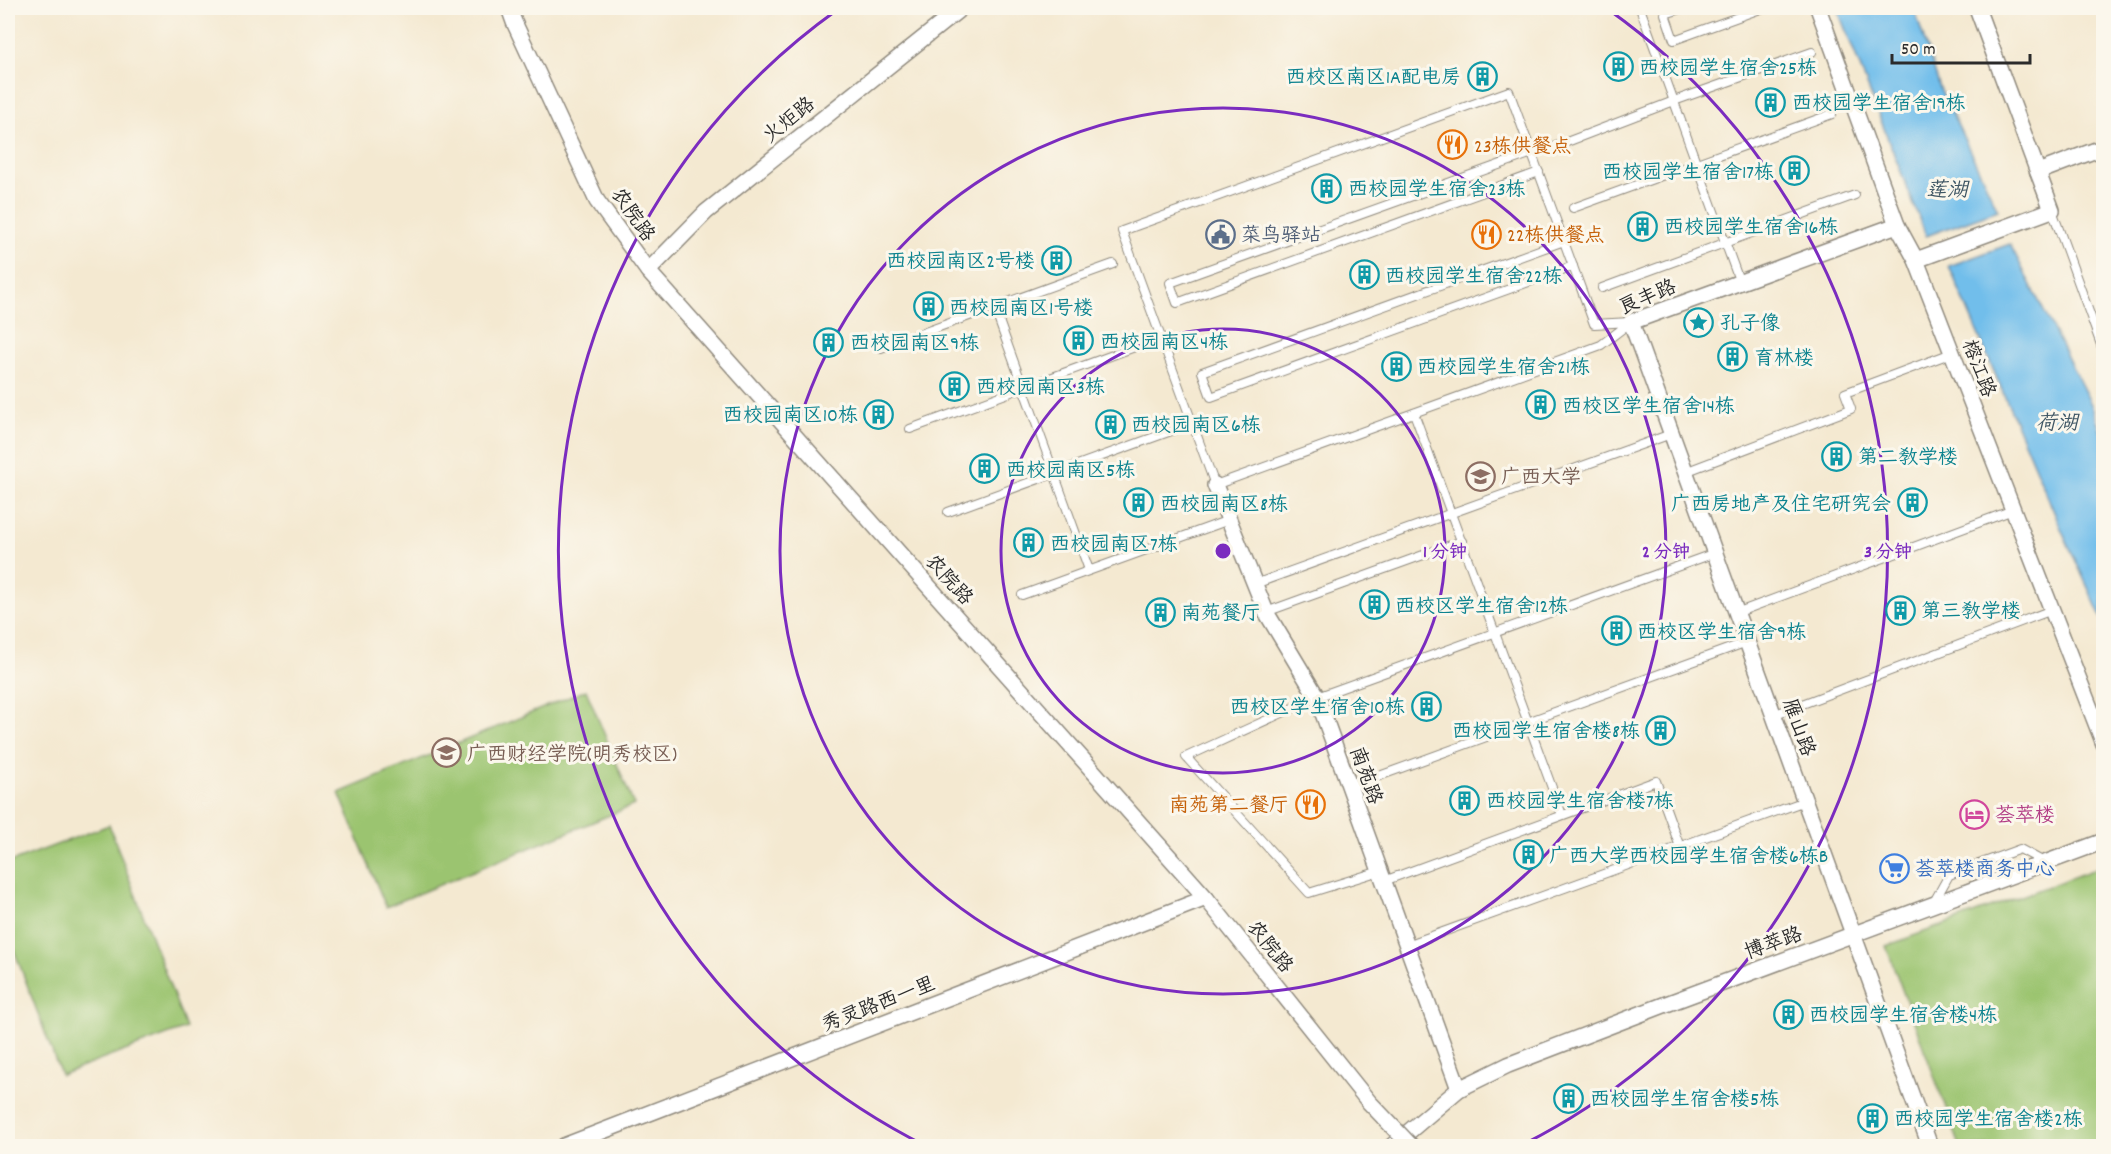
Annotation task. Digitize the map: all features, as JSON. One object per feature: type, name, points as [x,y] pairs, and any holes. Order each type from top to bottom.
[{"type":"street","name":"农院路","points":[[509,8],[597,201],[648,271],[1206,898],[1369,1102],[1411,1146]]},
{"type":"street","name":"火炬路","points":[[648,271],[706,212],[961,8]]},
{"type":"street","name":"榕江路","points":[[1818,8],[1897,225],[1916,260],[2103,744]]},
{"type":"street","points":[[1916,260],[2052,210],[1977,8]]},
{"type":"street","points":[[2038,172],[2103,147]]},
{"type":"street","name":"良丰路","points":[[1631,322],[1897,225]]},
{"type":"street","name":"雁山路","points":[[1631,322],[1930,1146]]},
{"type":"street","name":"南苑路","points":[[1215,485],[1266,612],[1317,698],[1459,1089]]},
{"type":"street","name":"博萃路","points":[[1392,1146],[1459,1089],[1519,1061],[2103,841]]},
{"type":"street","name":"秀灵路西一里","points":[[564,1146],[1206,898]]},
{"type":"lane","points":[[1640,8],[1740,283]]},
{"type":"lane","points":[[1684,8],[1665,14],[1674,40],[1763,8]]},
{"type":"lane","points":[[1551,148],[1812,52]]},
{"type":"lane","points":[[1215,485],[1122,231],[1509,91],[1594,324],[1631,322]]},
{"type":"lane","points":[[1574,208],[1832,114]]},
{"type":"lane","points":[[1532,153],[1170,283],[1178,303],[1539,172]]},
{"type":"lane","points":[[1602,288],[1855,195]]},
{"type":"lane","points":[[2052,210],[2103,353]]},
{"type":"lane","points":[[1564,241],[1203,372],[1211,397],[1573,266]]},
{"type":"lane","points":[[881,348],[1113,264]]},
{"type":"lane","points":[[994,307],[1089,570]]},
{"type":"lane","name":"良丰路","points":[[1215,485],[1601,345],[1631,322]]},
{"type":"lane","points":[[910,429],[1143,344]]},
{"type":"lane","points":[[1685,472],[1851,409],[1845,393],[1952,353]]},
{"type":"lane","points":[[1414,413],[1562,815]]},
{"type":"lane","points":[[948,512],[1174,430]]},
{"type":"lane","points":[[1255,584],[1671,434]]},
{"type":"lane","points":[[1736,613],[2013,510]]},
{"type":"lane","points":[[1022,595],[1228,520]]},
{"type":"lane","points":[[1266,612],[1462,541]]},
{"type":"lane","points":[[1680,847],[1656,781],[1382,876],[1309,893],[1186,757],[1317,698],[1714,553]]},
{"type":"lane","points":[[1773,715],[2052,610]]},
{"type":"lane","points":[[1349,787],[1747,642]]},
{"type":"lane","points":[[1407,945],[1804,801]]},
{"type":"lane","points":[[1933,905],[1949,874],[2020,849],[2046,863]]},
{"type":"green space","points":[[586,690],[634,805],[386,907],[339,793]]},
{"type":"green space","points":[[109,825],[186,1028],[61,1075],[8,934],[8,863]]},
{"type":"green space","points":[[2103,866],[2103,1146],[1960,1146],[1886,946]]},
{"type":"water","name":"莲湖","points":[[1837,8],[1914,8],[1940,88],[1998,210],[1926,236]]},
{"type":"water","name":"荷湖","points":[[2010,244],[2091,404],[2103,438],[2103,621],[1949,266]]},
{"type":"place","name":"西校园学生宿舍25栋","points":[[1618,67]]},
{"type":"place","name":"西校区南区1A配电房","points":[[1482,76]]},
{"type":"place","name":"西校园学生宿舍19栋","points":[[1771,102]]},
{"type":"place","name":"23栋供餐点","points":[[1453,145]]},
{"type":"place","name":"西校园学生宿舍17栋","points":[[1795,171]]},
{"type":"place","name":"西校园学生宿舍23栋","points":[[1327,188]]},
{"type":"place","name":"西校园学生宿舍16栋","points":[[1643,226]]},
{"type":"place","name":"菜鸟驿站","points":[[1220,234]]},
{"type":"place","name":"22栋供餐点","points":[[1486,234]]},
{"type":"place","name":"西校园南区2号楼","points":[[1056,260]]},
{"type":"place","name":"西校园学生宿舍22栋","points":[[1364,275]]},
{"type":"place","name":"西校园南区1号楼","points":[[928,307]]},
{"type":"place","name":"孔子像","points":[[1699,322]]},
{"type":"place","name":"西校园南区4栋","points":[[1079,341]]},
{"type":"place","name":"西校园南区9栋","points":[[829,342]]},
{"type":"place","name":"育林楼","points":[[1733,357]]},
{"type":"place","name":"西校园学生宿舍21栋","points":[[1396,366]]},
{"type":"place","name":"西校园南区3栋","points":[[955,386]]},
{"type":"place","name":"西校区学生宿舍14栋","points":[[1541,405]]},
{"type":"place","name":"西校园南区10栋","points":[[879,414]]},
{"type":"place","name":"西校园南区6栋","points":[[1110,424]]},
{"type":"place","name":"第二教学楼","points":[[1837,456]]},
{"type":"place","name":"西校园南区5栋","points":[[985,469]]},
{"type":"place","name":"广西大学","points":[[1480,476]]},
{"type":"place","name":"西校园南区8栋","points":[[1139,503]]},
{"type":"place","name":"广西房地产及住宅研究会","points":[[1912,503]]},
{"type":"place","name":"西校园南区7栋","points":[[1029,543]]},
{"type":"place","name":"西校区学生宿舍12栋","points":[[1374,605]]},
{"type":"place","name":"第三教学楼","points":[[1900,610]]},
{"type":"place","name":"南苑餐厅","points":[[1160,612]]},
{"type":"place","name":"西校区学生宿舍9栋","points":[[1616,631]]},
{"type":"place","name":"西校区学生宿舍10栋","points":[[1426,706]]},
{"type":"place","name":"西校园学生宿舍楼8栋","points":[[1661,730]]},
{"type":"place","name":"广西财经学院(明秀校区)","points":[[446,753]]},
{"type":"place","name":"西校园学生宿舍楼7栋","points":[[1465,800]]},
{"type":"place","name":"南苑第二餐厅","points":[[1310,804]]},
{"type":"place","name":"荟萃楼","points":[[1974,814]]},
{"type":"place","name":"广西大学西校园学生宿舍楼6栋B","points":[[1528,855]]},
{"type":"place","name":"荟萃楼商务中心","points":[[1894,868]]},
{"type":"place","name":"西校园学生宿舍楼4栋","points":[[1788,1014]]},
{"type":"place","name":"西校园学生宿舍楼5栋","points":[[1569,1098]]},
{"type":"place","name":"西校园学生宿舍楼2栋","points":[[1873,1118]]}]
